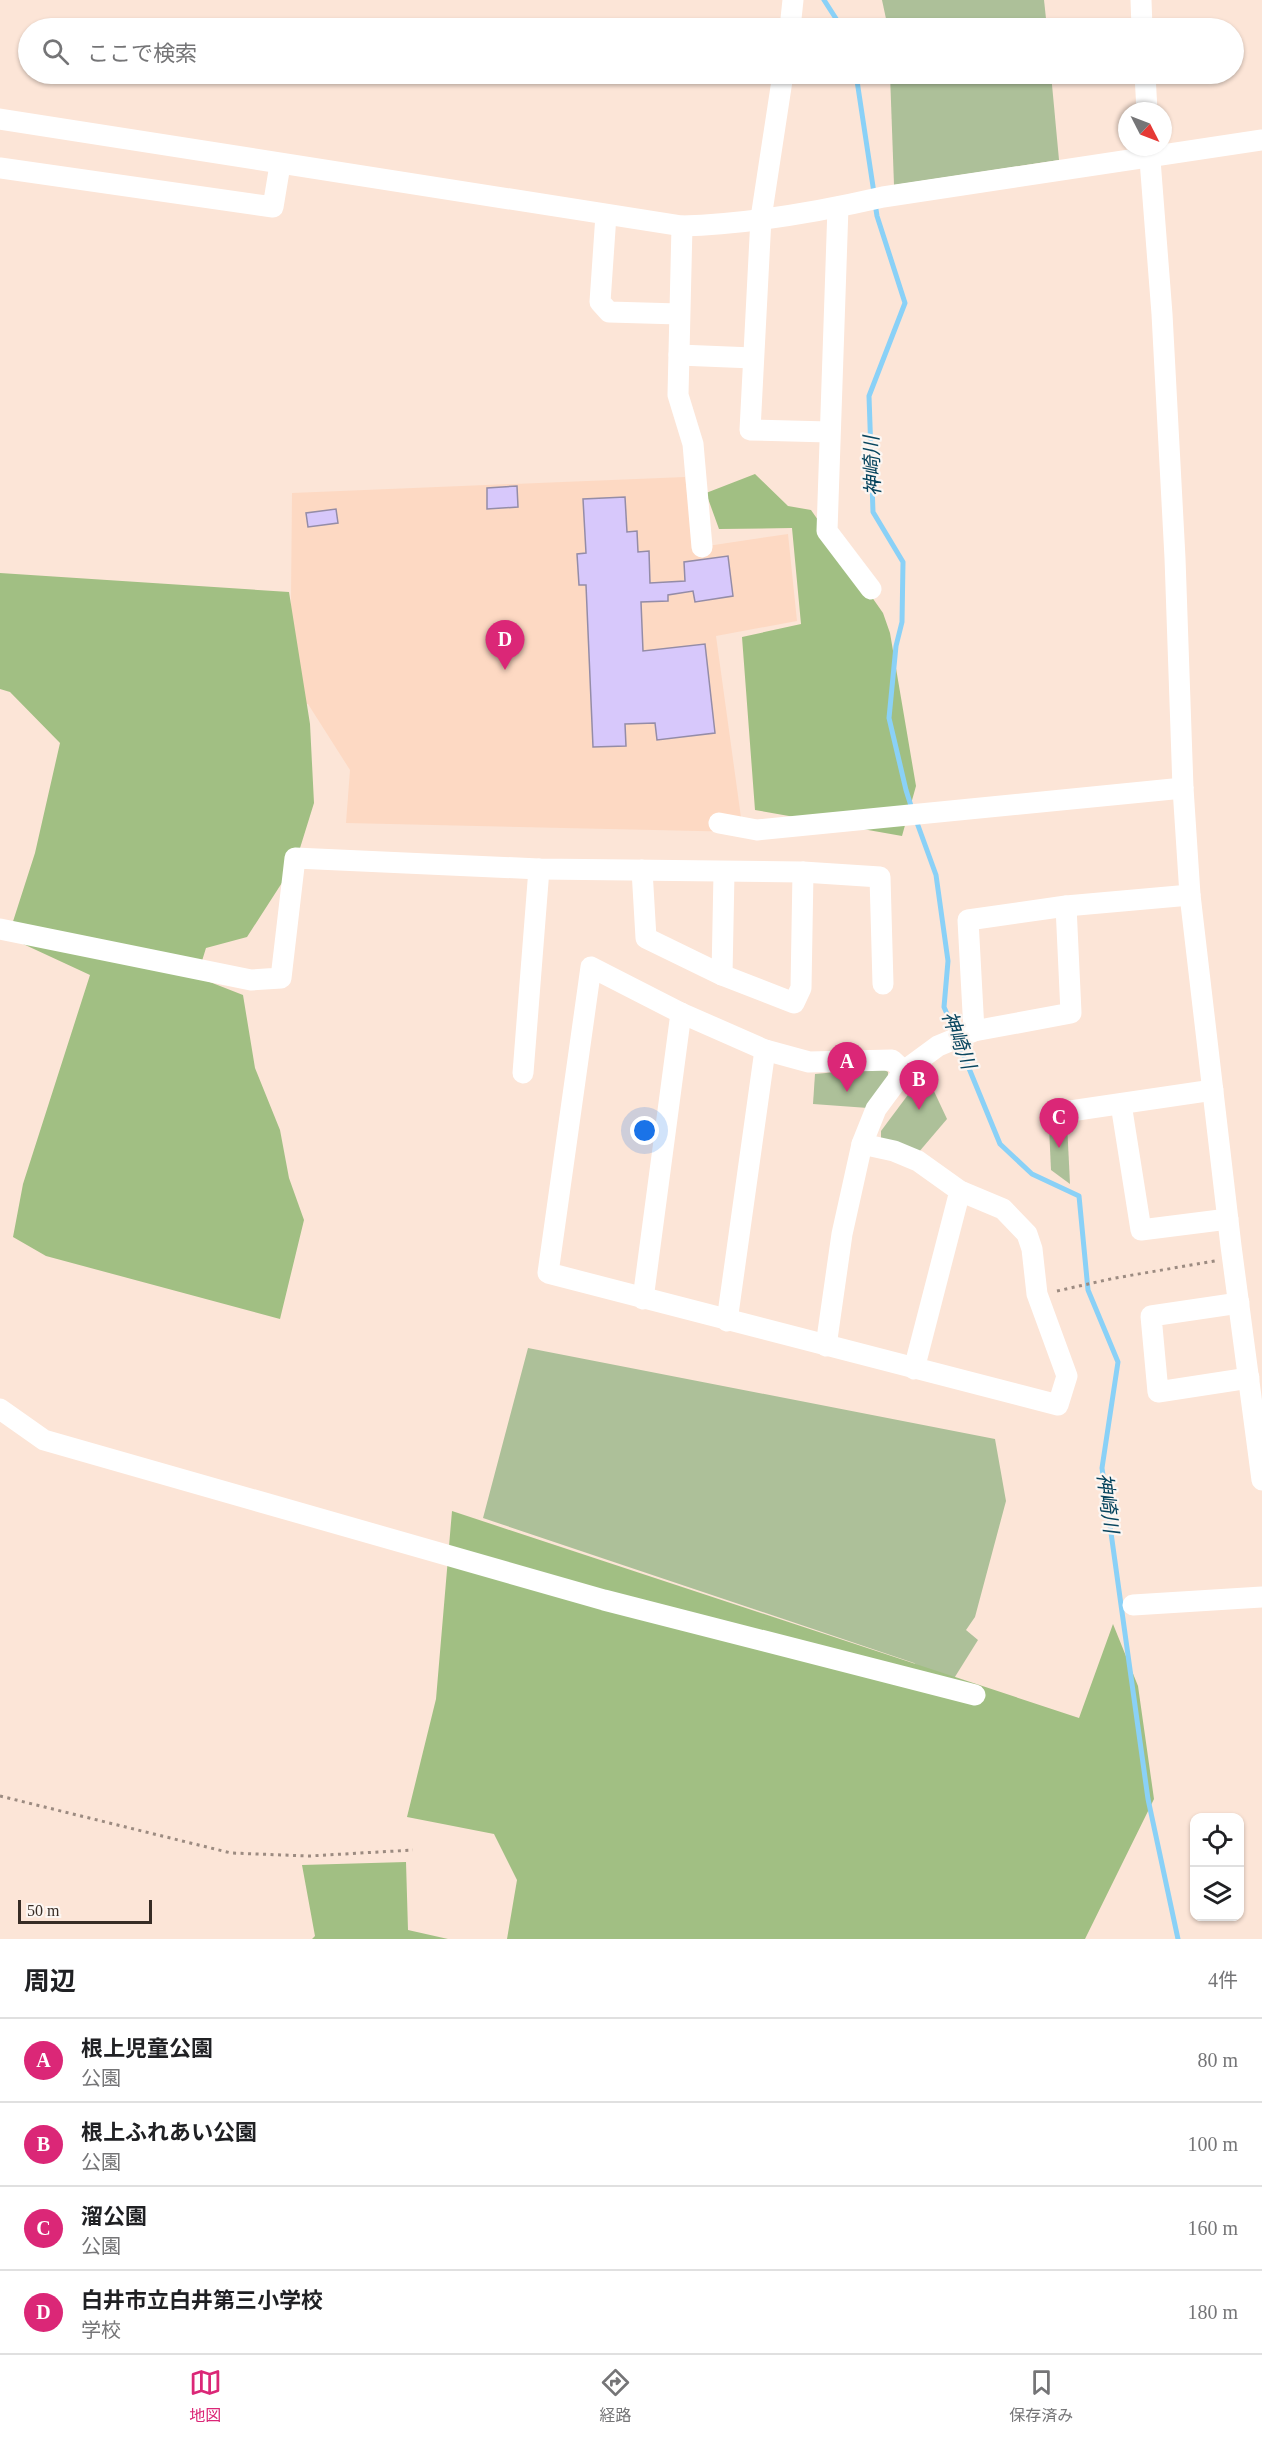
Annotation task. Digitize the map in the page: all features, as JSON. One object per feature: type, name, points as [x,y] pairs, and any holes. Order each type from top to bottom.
[{"type":"street","points":[[791,18],[793,0]]},
{"type":"street","points":[[1141,0],[1142,18]]},
{"type":"street","points":[[781,84],[760,218],[750,430],[829,432]]},
{"type":"street","points":[[1146,84],[1147,102]]},
{"type":"street","points":[[0,119],[280,165],[682,226],[708,225],[838,207],[883,197],[1125,156]]},
{"type":"street","points":[[1172,150],[1262,140]]},
{"type":"street","points":[[1149,156],[1165,372],[1183,788],[1190,895],[1239,1303],[1254,1354],[1249,1378],[1262,1475]]},
{"type":"street","points":[[0,168],[273,207],[280,165]]},
{"type":"street","points":[[838,207],[827,531],[871,589]]},
{"type":"street","points":[[606,215],[600,302],[609,312],[679,314]]},
{"type":"street","points":[[682,226],[678,395],[693,444],[702,547]]},
{"type":"street","points":[[679,355],[753,358]]},
{"type":"street","points":[[718,823],[757,830],[1183,788]]},
{"type":"street","points":[[0,929],[251,980],[281,978],[295,858],[539,869],[724,873],[803,872],[880,877],[883,984]]},
{"type":"street","points":[[523,1073],[539,869]]},
{"type":"street","points":[[642,870],[646,938],[722,975],[794,1003],[801,988],[803,872]]},
{"type":"street","points":[[722,975],[724,873]]},
{"type":"street","points":[[974,1031],[968,920],[1066,906],[1190,895]]},
{"type":"street","points":[[826,1346],[842,1234],[862,1144],[876,1109],[904,1071],[938,1046],[974,1031],[1071,1013],[1066,906]]},
{"type":"street","points":[[862,1144],[894,1151],[918,1161],[960,1191],[1003,1209],[1027,1234],[1032,1249],[1037,1294],[1067,1376],[1058,1405],[548,1273],[591,967],[681,1013],[765,1050],[808,1062],[892,1060],[904,1071]]},
{"type":"street","points":[[643,1299],[681,1013]]},
{"type":"street","points":[[727,1321],[765,1050]]},
{"type":"street","points":[[1050,1114],[1213,1090]]},
{"type":"street","points":[[1121,1104],[1141,1230],[1228,1219]]},
{"type":"street","points":[[914,1369],[960,1191]]},
{"type":"street","points":[[1239,1303],[1151,1317],[1158,1392],[1249,1378]]},
{"type":"street","points":[[0,1408],[44,1440],[604,1600],[975,1695]]},
{"type":"street","points":[[1133,1605],[1262,1598]]},
{"type":"path","points":[[1037,1294],[1233,1258]]},
{"type":"path","points":[[0,1796],[231,1853],[309,1856],[414,1851]]},
{"type":"shaded area","points":[[685,477],[694,548],[788,534],[797,621],[716,636],[743,832],[346,823],[350,770],[308,704],[290,704],[292,493]]},
{"type":"green space","points":[[882,0],[1044,0],[1046,18],[886,18]]},
{"type":"green space","points":[[890,84],[1052,84],[1059,160],[894,185]]},
{"type":"green space","points":[[755,474],[788,506],[811,510],[883,613],[890,633],[916,786],[902,836],[755,810],[742,637],[801,624],[792,528],[719,529],[706,493]]},
{"type":"green space","points":[[0,573],[289,592],[310,724],[314,803],[296,861],[247,937],[206,948],[197,977],[243,995],[255,1068],[280,1130],[289,1178],[304,1220],[280,1319],[46,1256],[13,1237],[23,1184],[90,975],[8,937],[35,853],[60,743],[10,692],[0,689]]},
{"type":"green space","points":[[881,1068],[888,1072],[888,1081],[868,1108],[813,1104],[815,1074]]},
{"type":"green space","points":[[925,1072],[947,1119],[918,1153],[881,1141],[881,1131]]},
{"type":"green space","points":[[1067,1123],[1070,1184],[1051,1170],[1049,1126]]},
{"type":"green space","points":[[528,1348],[995,1439],[1006,1501],[975,1617],[966,1630],[978,1640],[948,1688],[914,1663],[483,1518]]},
{"type":"green space","points":[[452,1511],[1079,1718],[1113,1624],[1138,1686],[1154,1799],[1085,1939],[507,1939],[517,1880],[494,1834],[407,1817],[436,1699]]},
{"type":"green space","points":[[406,1862],[408,1930],[448,1939],[312,1939],[315,1936],[302,1865]]},
{"type":"building","points":[[517,486],[518,507],[487,509],[487,488]]},
{"type":"building","points":[[625,497],[627,532],[637,531],[638,552],[649,551],[650,583],[685,581],[684,562],[728,556],[733,596],[695,602],[693,591],[668,595],[668,601],[641,602],[643,651],[705,644],[715,733],[657,740],[655,723],[625,724],[626,746],[593,747],[586,585],[579,585],[577,554],[586,553],[583,499]]},
{"type":"building","points":[[336,509],[338,523],[308,527],[306,513]]},
{"type":"waterway","name":"神崎川","points":[[824,0],[836,18]]},
{"type":"waterway","name":"神崎川","points":[[858,84],[874,193]]},
{"type":"waterway","name":"神崎川","points":[[875,203],[877,216],[905,303],[869,396],[873,512],[903,562],[902,622],[896,646],[889,718],[912,809]]},
{"type":"waterway","name":"神崎川","points":[[916,820],[936,875],[948,961],[944,1007],[956,1035]]},
{"type":"waterway","name":"神崎川","points":[[959,1044],[1000,1144],[1032,1174],[1079,1196],[1088,1290],[1118,1362],[1102,1468],[1148,1799],[1178,1939]]},
{"type":"place","name":"白井市立白井第三小学校","points":[[505,670]]},
{"type":"place","name":"根上児童公園","points":[[847,1092]]},
{"type":"place","name":"根上ふれあい公園","points":[[919,1110]]},
{"type":"place","name":"溜公園","points":[[1059,1148]]}]
